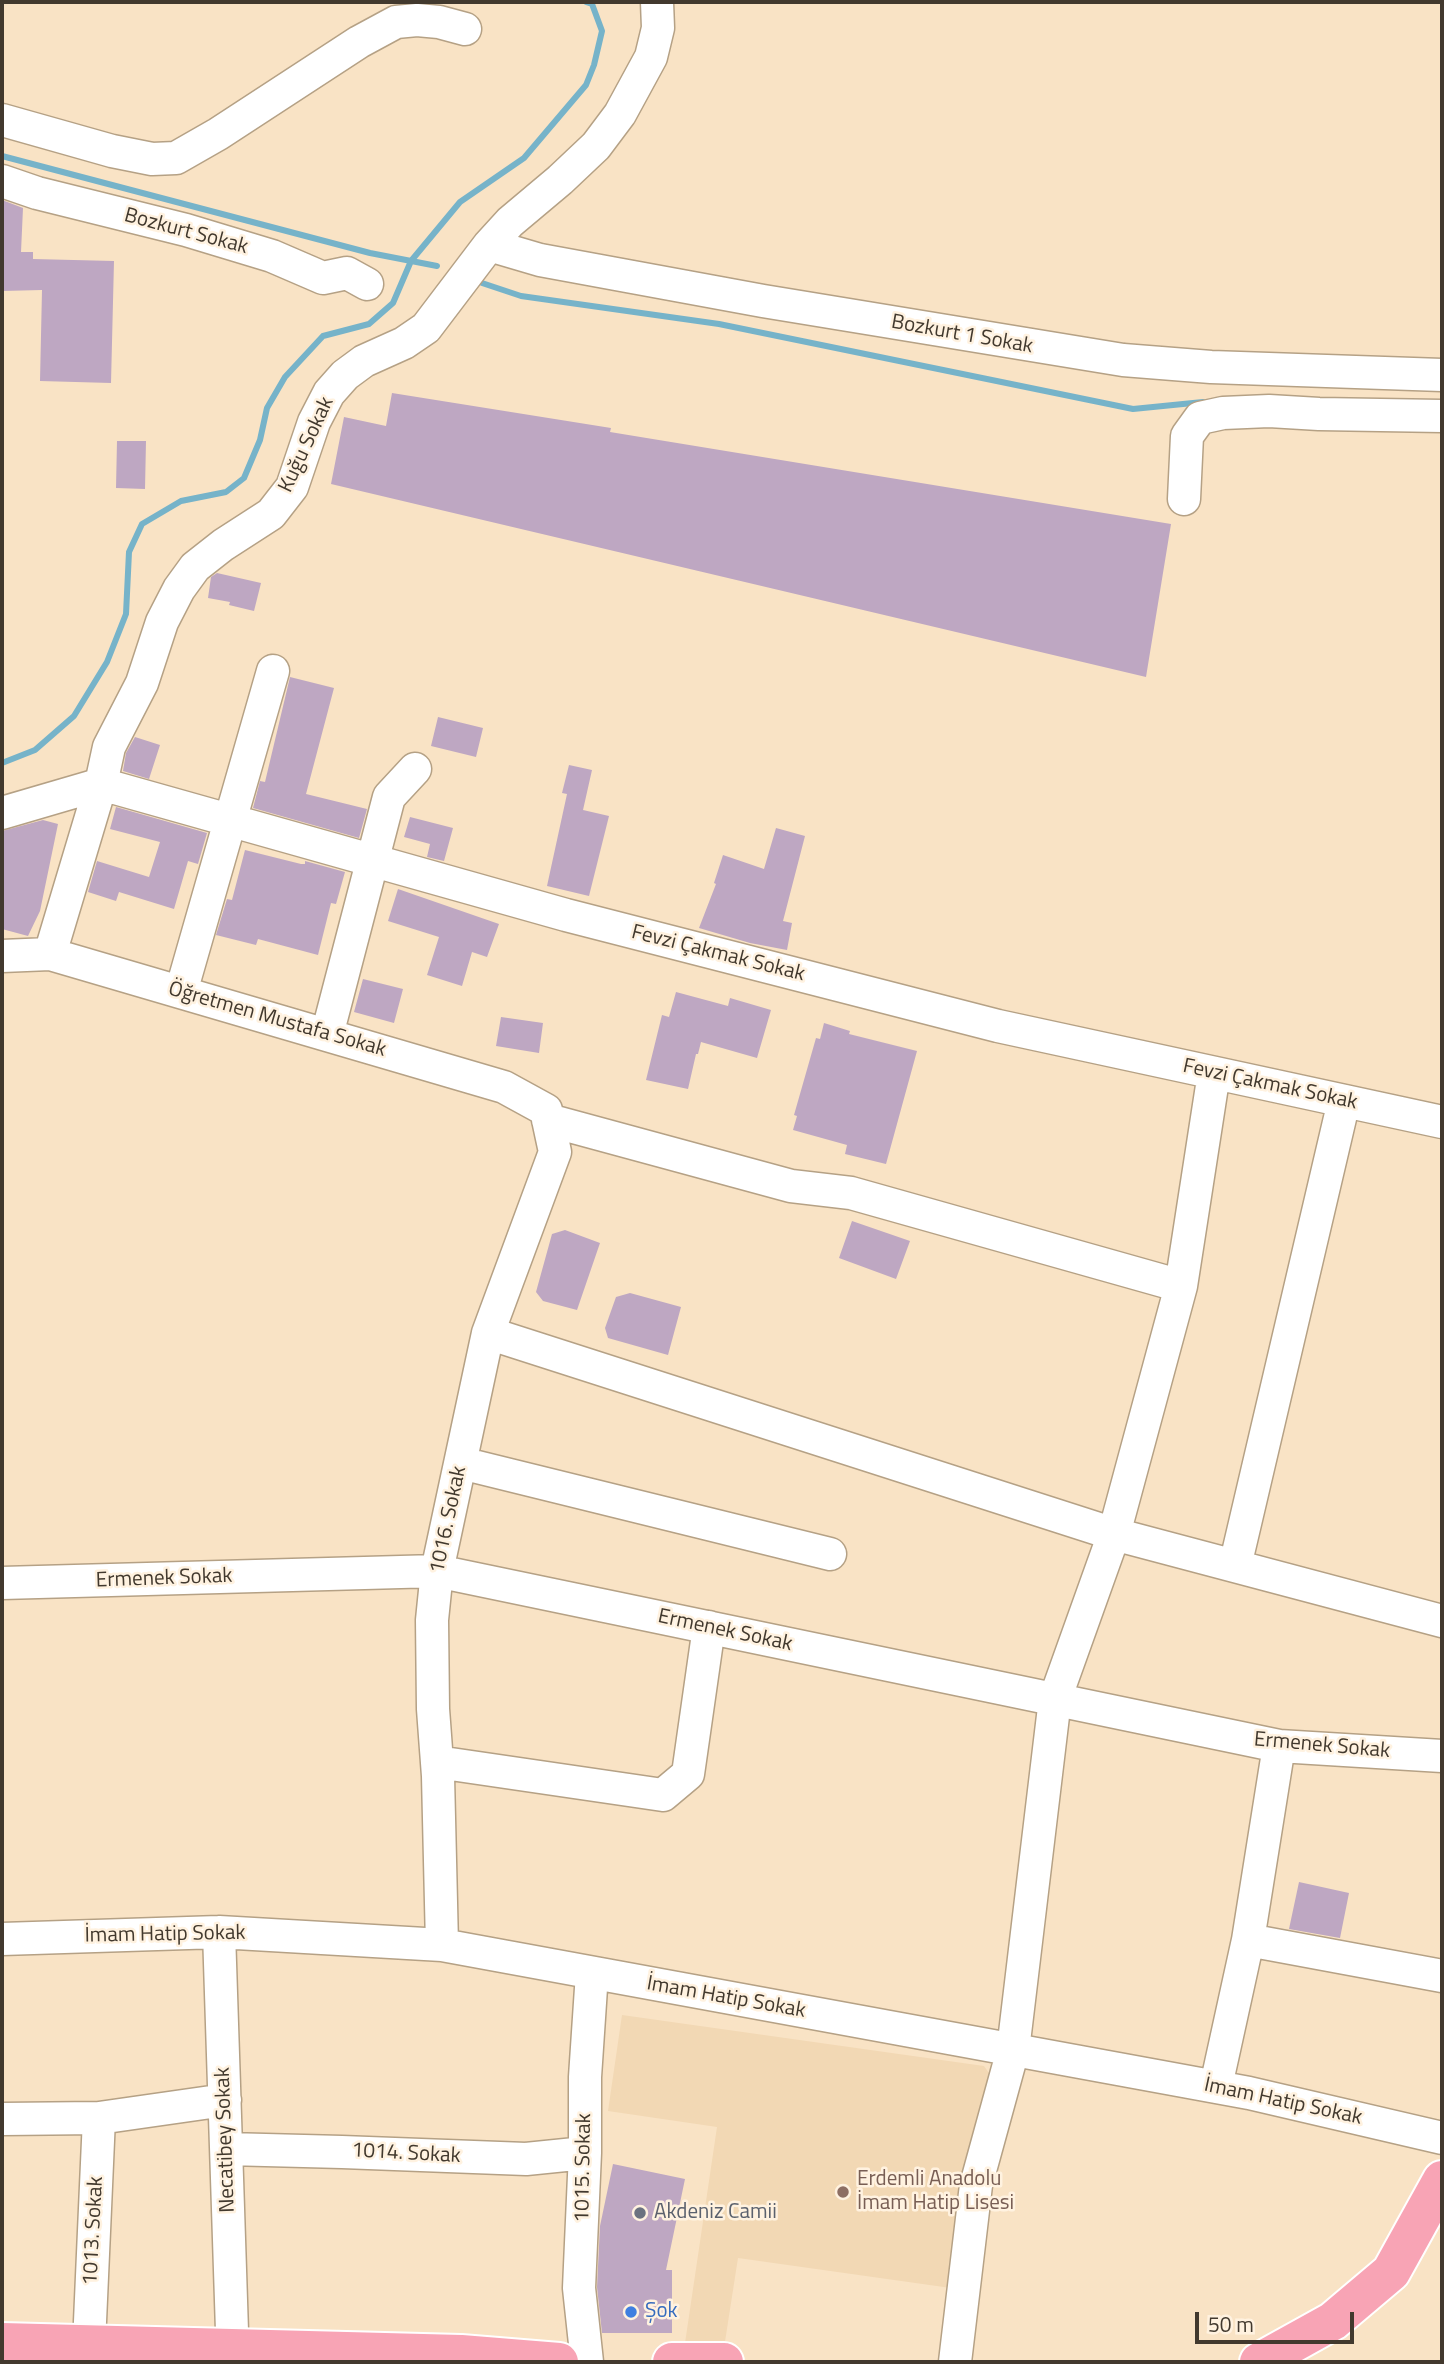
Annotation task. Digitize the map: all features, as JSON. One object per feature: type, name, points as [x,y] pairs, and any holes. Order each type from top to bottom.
[{"type":"main road","points":[[1259,2362],[1333,2321],[1391,2272],[1442,2180]]},
{"type":"main road","points":[[2,2342],[89,2344],[234,2355],[559,2362]]},
{"type":"main road","points":[[672,2362],[715,2362]]},
{"type":"street","name":"Kuğu Sokak","points":[[50,954],[101,784],[108,747],[142,683],[162,622],[179,589],[195,567],[271,514],[292,487],[314,422],[329,393],[345,375],[364,360],[404,343],[426,328],[489,245],[510,222],[596,146],[620,114],[651,57],[658,28],[657,2]]},
{"type":"street","points":[[2,120],[112,151],[152,159],[176,158],[218,134],[359,42],[396,22],[439,22],[465,29]]},
{"type":"street","name":"Bozkurt Sokak","points":[[2,181],[37,193],[247,248],[323,278],[347,274],[367,284]]},
{"type":"street","name":"Bozkurt 1 Sokak","points":[[489,245],[540,260],[763,301],[1123,360],[1211,367],[1442,375]]},
{"type":"street","points":[[1184,499],[1187,436],[1200,418],[1223,413],[1269,411],[1442,416]]},
{"type":"street","points":[[181,992],[273,671]]},
{"type":"street","points":[[327,1035],[389,797],[415,769]]},
{"type":"street","points":[[2,813],[101,784]]},
{"type":"street","name":"Fevzi Çakmak Sokak","points":[[101,784],[566,915],[971,1020],[1442,1122]]},
{"type":"street","name":"Öğretmen Mustafa Sokak","points":[[2,956],[50,954],[504,1087],[547,1115],[791,1185],[851,1193],[1181,1286]]},
{"type":"street","points":[[955,2362],[976,2185],[1013,2050],[1055,1699],[1114,1534],[1181,1286],[1214,1073]]},
{"type":"street","points":[[1235,1566],[1344,1101]]},
{"type":"street","name":"1016. Sokak","points":[[442,1945],[433,1709],[432,1620],[437,1571],[488,1333],[555,1152],[547,1115]]},
{"type":"street","points":[[488,1333],[1114,1534],[1442,1621]]},
{"type":"street","points":[[461,1463],[830,1554]]},
{"type":"street","name":"Ermenek Sokak","points":[[2,1583],[437,1571],[1279,1746],[1442,1756]]},
{"type":"street","points":[[437,1762],[663,1795],[688,1774],[709,1627]]},
{"type":"street","points":[[1216,2087],[1248,1940],[1279,1746]]},
{"type":"street","name":"İmam Hatip Sokak","points":[[2,1939],[219,1932],[442,1945],[1216,2087],[1442,2138]]},
{"type":"street","name":"Necatibey Sokak","points":[[219,1932],[234,2355]]},
{"type":"street","points":[[1248,1940],[1442,1976]]},
{"type":"street","name":"1015. Sokak","points":[[587,2362],[579,2288],[585,2153],[585,2077],[592,1973]]},
{"type":"street","points":[[2,2119],[99,2118],[225,2100]]},
{"type":"street","name":"1013. Sokak","points":[[89,2344],[99,2118]]},
{"type":"street","name":"1014. Sokak","points":[[227,2149],[526,2159],[585,2153]]},
{"type":"shaded area","name":"Erdemli Anadolu İmam Hatip Lisesi","points":[[622,2015],[984,2066],[996,2083],[965,2290],[738,2258],[724,2348],[685,2343],[717,2127],[608,2111]]},
{"type":"building","points":[[2,200],[23,208],[21,252],[33,252],[33,259],[114,261],[111,383],[40,381],[42,290],[2,291]]},
{"type":"building","points":[[392,393],[611,428],[610,432],[1171,524],[1146,677],[331,484],[344,417],[386,426]]},
{"type":"building","points":[[117,441],[146,441],[145,489],[116,488]]},
{"type":"building","points":[[217,573],[261,583],[254,611],[229,605],[230,602],[208,598],[211,577]]},
{"type":"building","points":[[290,677],[334,688],[306,794],[367,809],[359,838],[253,808],[260,781],[265,782]]},
{"type":"building","points":[[438,717],[483,728],[476,757],[431,746]]},
{"type":"building","points":[[135,737],[160,745],[149,779],[123,771],[126,753]]},
{"type":"building","points":[[569,765],[592,770],[583,810],[609,816],[589,896],[547,886],[567,794],[562,793]]},
{"type":"building","points":[[116,807],[207,833],[198,864],[188,861],[174,909],[119,892],[116,901],[88,892],[97,861],[149,877],[160,842],[110,829]]},
{"type":"building","points":[[410,817],[453,828],[444,861],[427,857],[430,844],[404,837]]},
{"type":"building","points":[[43,820],[58,824],[40,911],[28,936],[2,929],[2,831]]},
{"type":"building","points":[[776,828],[805,836],[783,921],[792,923],[787,950],[750,943],[699,928],[716,884],[714,883],[723,855],[764,869]]},
{"type":"building","points":[[245,850],[301,864],[305,864],[305,861],[345,872],[336,904],[331,903],[318,955],[258,939],[256,945],[216,935],[227,899],[232,900]]},
{"type":"building","points":[[398,889],[499,924],[487,957],[472,952],[462,986],[427,975],[439,937],[388,921]]},
{"type":"building","points":[[363,979],[403,989],[394,1023],[354,1012]]},
{"type":"building","points":[[676,992],[728,1006],[730,998],[771,1010],[757,1058],[701,1042],[688,1089],[646,1080],[662,1015],[669,1017]]},
{"type":"building","points":[[501,1017],[543,1023],[539,1053],[496,1046]]},
{"type":"building","points":[[824,1023],[850,1031],[849,1034],[917,1051],[886,1164],[845,1154],[847,1145],[793,1130],[797,1116],[794,1115],[816,1038],[820,1039]]},
{"type":"building","points":[[852,1221],[910,1241],[896,1279],[839,1258]]},
{"type":"building","points":[[565,1230],[600,1243],[577,1310],[543,1301],[536,1292],[552,1234]]},
{"type":"building","points":[[630,1293],[681,1307],[668,1355],[608,1338],[605,1328],[616,1297]]},
{"type":"building","points":[[1299,1882],[1349,1893],[1340,1938],[1289,1929]]},
{"type":"building","points":[[613,2164],[685,2179],[666,2270],[672,2270],[672,2333],[602,2333],[597,2287],[600,2226]]},
{"type":"waterway","points":[[2,763],[35,750],[74,716],[107,662],[126,614],[129,552],[142,524],[181,501],[226,492],[244,478],[260,440],[267,408],[285,377],[323,336],[369,324],[393,303],[411,261],[460,202],[524,158],[586,85],[602,31],[592,4],[586,2]]},
{"type":"waterway","points":[[2,156],[370,253],[437,266]]},
{"type":"waterway","points":[[482,283],[521,296],[719,324],[1133,409],[1203,402]]},
{"type":"place","name":"Erdemli Anadolu İmam Hatip Lisesi","points":[[843,2192]]},
{"type":"place","name":"Akdeniz Camii","points":[[640,2213]]},
{"type":"place","name":"Şok","points":[[631,2312]]}]
